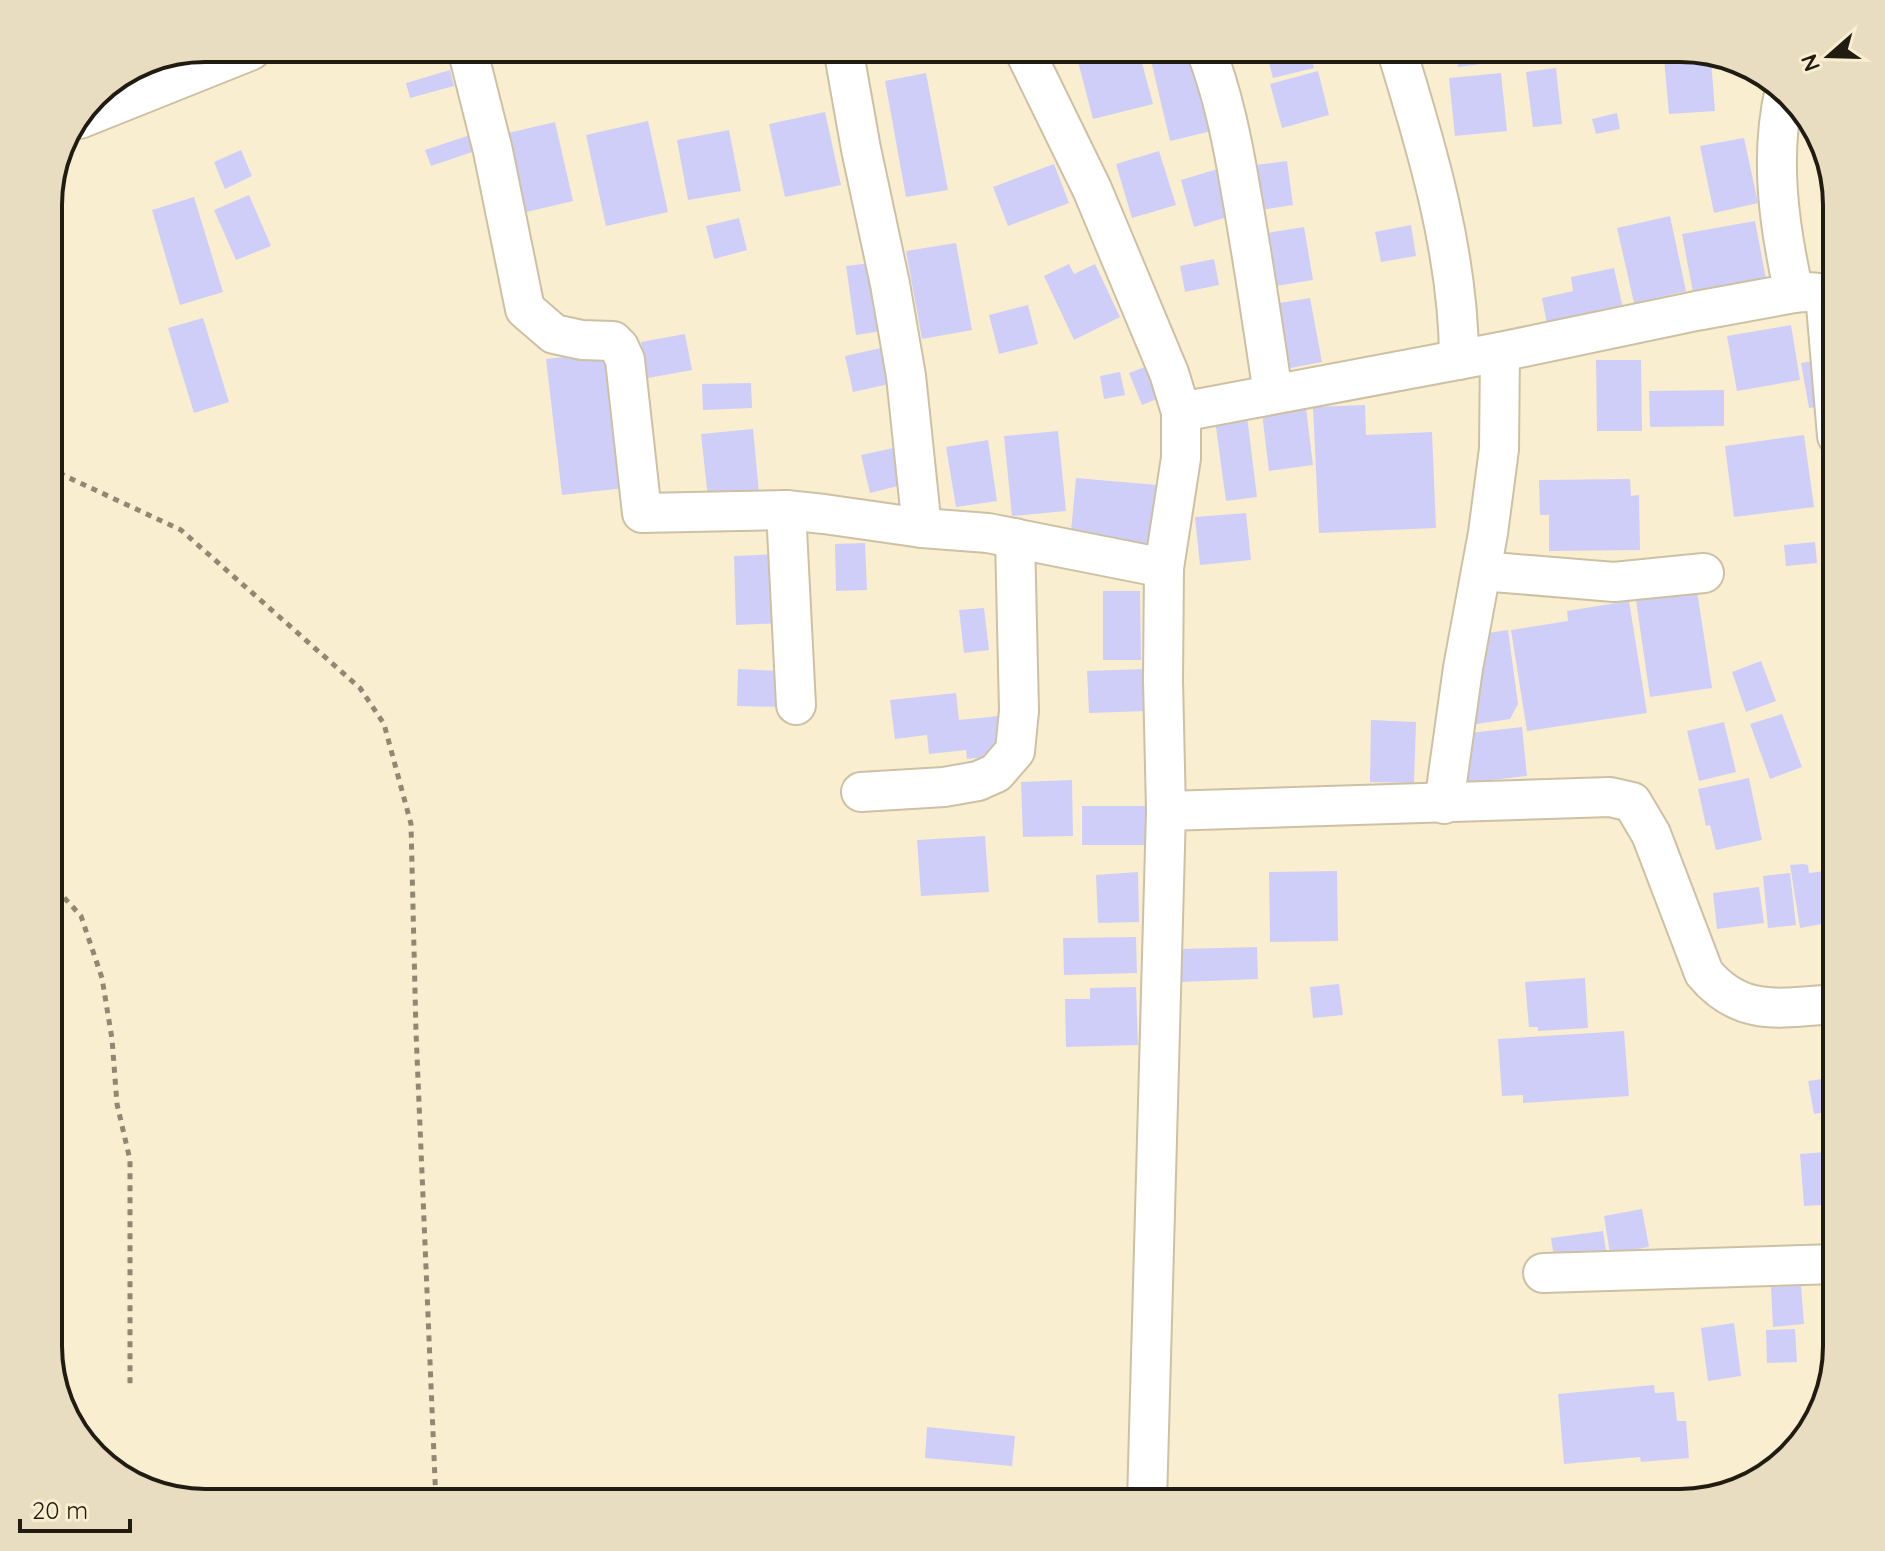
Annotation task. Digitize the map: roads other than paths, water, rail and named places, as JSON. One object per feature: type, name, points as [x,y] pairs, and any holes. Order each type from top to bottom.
[{"type":"main road","points":[[101,107],[214,62]]},
{"type":"street","points":[[471,62],[493,151],[525,309],[554,334],[582,340],[613,341],[625,360],[642,513],[786,510],[1015,538],[1164,568]]},
{"type":"street","points":[[845,62],[906,376],[922,528]]},
{"type":"street","points":[[1030,62],[1092,189],[1169,373],[1181,412],[1181,458],[1164,568],[1166,811],[1147,1489]]},
{"type":"street","points":[[1211,62],[1234,149],[1273,394]]},
{"type":"street","points":[[1400,62],[1436,191],[1459,314],[1459,360]]},
{"type":"street","points":[[1782,105],[1776,145],[1777,186],[1818,295],[1823,332]]},
{"type":"street","points":[[1181,412],[1500,352],[1696,311],[1818,295]]},
{"type":"street","points":[[1444,804],[1499,449],[1500,352]]},
{"type":"street","points":[[786,510],[796,705]]},
{"type":"street","points":[[861,792],[944,787],[978,781],[996,773],[1015,751],[1019,697],[1015,538]]},
{"type":"street","points":[[1481,571],[1614,582],[1704,573]]},
{"type":"street","points":[[1166,811],[1610,797],[1632,802],[1651,834],[1704,973],[1718,990],[1738,1002],[1766,1007],[1823,1005]]},
{"type":"street","points":[[1543,1273],[1823,1264]]}]
